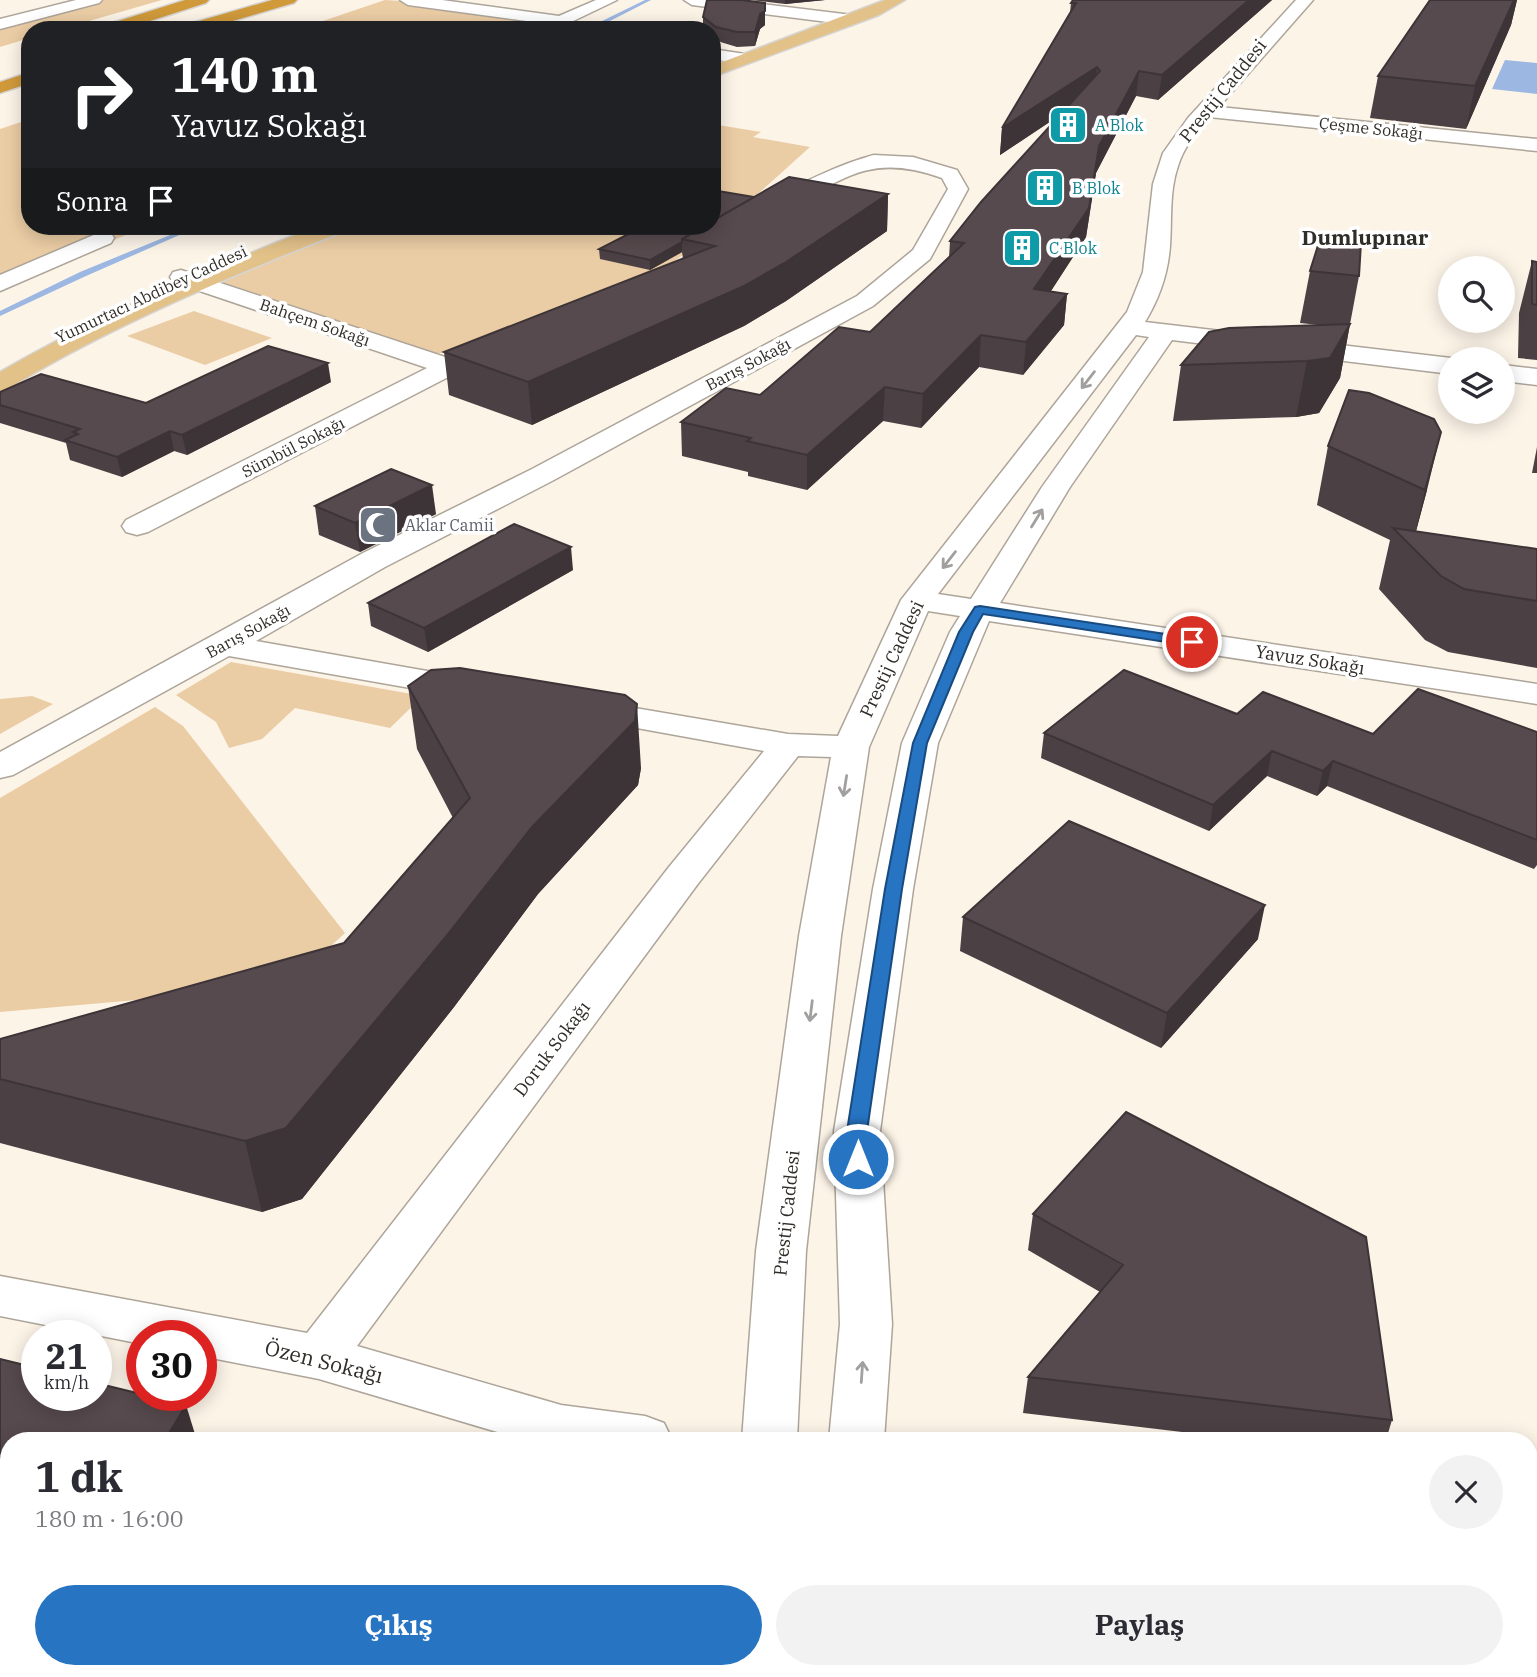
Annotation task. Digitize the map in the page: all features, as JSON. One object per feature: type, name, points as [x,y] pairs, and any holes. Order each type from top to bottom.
[{"type":"highway","points":[[134,21],[201,0]]},
{"type":"highway","points":[[187,21],[253,0]]},
{"type":"highway","points":[[216,21],[289,0]]},
{"type":"highway","points":[[0,80],[21,74]]},
{"type":"highway","points":[[0,87],[21,80]]},
{"type":"main road","points":[[721,68],[852,20],[897,0]]},
{"type":"main road","name":"Yumurtacı Abdibey Caddesi","points":[[0,366],[81,324],[189,279],[284,235]]},
{"type":"main road","points":[[0,383],[67,343],[189,279],[311,235]]},
{"type":"street","points":[[0,24],[93,0]]},
{"type":"street","points":[[408,0],[532,21]]},
{"type":"street","points":[[503,0],[584,6],[606,1]]},
{"type":"street","points":[[693,0],[852,20]]},
{"type":"street","name":"Prestij Caddesi","points":[[858,1432],[866,1324],[857,1131],[893,889],[920,743],[966,632],[1056,488],[1148,330],[1159,249],[1162,194],[1168,164],[1182,139],[1273,29],[1305,0]]},
{"type":"street","points":[[562,21],[584,6]]},
{"type":"street","points":[[0,17],[36,15]]},
{"type":"street","points":[[721,55],[745,59]]},
{"type":"street","name":"Çeşme Sokağı","points":[[1205,111],[1537,145]]},
{"type":"street","name":"Barış Sokağı","points":[[0,766],[374,560],[542,475],[865,300],[922,254],[958,189],[950,174],[921,163],[873,161],[843,173],[762,218]]},
{"type":"street","points":[[0,284],[103,238]]},
{"type":"street","name":"Bahçem Sokağı","points":[[189,279],[449,367]]},
{"type":"street","points":[[1148,330],[1438,364]]},
{"type":"street","name":"Prestij Caddesi","points":[[771,1432],[783,1237],[820,936],[851,747],[917,600],[1114,346],[1148,330]]},
{"type":"street","points":[[449,367],[512,343]]},
{"type":"street","name":"Sümbül Sokağı","points":[[137,526],[449,367]]},
{"type":"street","points":[[1515,374],[1537,377]]},
{"type":"street","name":"Yavuz Sokağı","points":[[917,600],[1537,694]]},
{"type":"street","points":[[224,645],[499,694]]},
{"type":"street","points":[[554,704],[788,745],[851,747]]},
{"type":"street","name":"Doruk Sokağı","points":[[319,1357],[682,876],[788,745]]},
{"type":"street","name":"Özen Sokağı","points":[[0,1296],[319,1357],[561,1428],[589,1432]]},
{"type":"shaded area","points":[[100,0],[162,0],[89,21],[22,21]]},
{"type":"shaded area","points":[[385,0],[558,21],[323,21]]},
{"type":"shaded area","points":[[21,21],[21,41],[0,47],[0,27]]},
{"type":"shaded area","points":[[21,122],[21,235],[125,235],[0,290],[0,129]]},
{"type":"shaded area","points":[[721,125],[761,132],[753,137],[810,147],[721,226]]},
{"type":"shaded area","points":[[326,235],[709,235],[635,291],[522,336],[421,357],[210,282]]},
{"type":"shaded area","points":[[194,311],[272,338],[205,365],[127,336]]},
{"type":"shaded area","points":[[231,662],[423,696],[390,728],[295,708],[262,739],[229,748],[216,722],[176,695]]},
{"type":"shaded area","points":[[32,696],[53,704],[0,734],[0,699]]},
{"type":"shaded area","points":[[155,707],[183,726],[345,933],[286,987],[0,1012],[0,798]]},
{"type":"water","points":[[1505,60],[1537,63],[1537,94],[1492,89]]},
{"type":"building","points":[[707,0],[765,3],[765,11],[760,14],[755,32],[721,28],[721,21],[708,21],[703,17]]},
{"type":"building","points":[[1073,0],[1249,0],[1162,75],[1139,71],[1099,146],[1089,208],[1034,289],[1067,294],[1026,342],[981,335],[923,394],[885,387],[807,455],[747,441],[751,438],[681,422],[726,388],[760,395],[839,327],[870,332],[964,243],[950,241],[981,202],[1100,71],[1097,67],[1002,128],[1076,3],[1071,3]]},
{"type":"building","points":[[1430,0],[1514,0],[1475,86],[1378,76]]},
{"type":"building","points":[[789,177],[888,194],[786,262],[744,286],[528,382],[444,352],[715,246],[682,239],[689,235],[721,235],[721,216]]},
{"type":"building","points":[[721,192],[754,197],[721,216]]},
{"type":"building","points":[[626,235],[689,235],[650,260],[599,249]]},
{"type":"building","points":[[1320,239],[1361,243],[1359,276],[1310,271]]},
{"type":"building","points":[[1532,261],[1537,262],[1537,305],[1532,304]]},
{"type":"building","points":[[1350,324],[1330,358],[1181,365],[1209,332],[1229,328]]},
{"type":"building","points":[[268,346],[328,363],[182,435],[170,431],[117,457],[65,440],[78,434],[73,432],[80,429],[0,405],[0,392],[41,374],[146,403]]},
{"type":"building","points":[[1349,390],[1369,393],[1434,419],[1441,432],[1425,490],[1328,446]]},
{"type":"building","points":[[391,469],[432,485],[355,523],[315,506]]},
{"type":"building","points":[[514,524],[571,547],[424,628],[368,603]]},
{"type":"building","points":[[1393,528],[1537,549],[1537,601],[1464,589],[1441,576]]},
{"type":"building","points":[[460,668],[625,695],[637,704],[635,721],[532,827],[444,939],[286,1128],[245,1141],[0,1079],[0,1039],[344,943],[470,798],[408,686],[431,670]]},
{"type":"building","points":[[1124,670],[1237,714],[1263,692],[1373,734],[1418,689],[1537,732],[1537,840],[1333,761],[1323,771],[1272,751],[1213,805],[1044,733]]},
{"type":"building","points":[[1069,821],[1265,905],[1167,1013],[963,917]]},
{"type":"building","points":[[1126,1112],[1366,1237],[1392,1420],[1028,1377],[1123,1265],[1033,1214]]},
{"type":"building","points":[[0,1359],[21,1364],[21,1411],[112,1411],[112,1387],[126,1390],[126,1411],[182,1411],[170,1432],[0,1432]]},
{"type":"waterway","points":[[606,21],[649,0]]},
{"type":"waterway","points":[[0,314],[83,274],[176,235]]},
{"type":"place","name":"A Blok","points":[[1068,125]]},
{"type":"place","name":"B Blok","points":[[1045,188]]},
{"type":"place","name":"C Blok","points":[[1022,248]]},
{"type":"place","name":"Aklar Camii","points":[[378,525]]},
{"type":"district","name":"Dumlupınar","points":[[1365,238]]},
{"type":"route","points":[[858,1159],[857,1131],[893,889],[920,743],[966,632],[980,610],[1192,642]]}]
